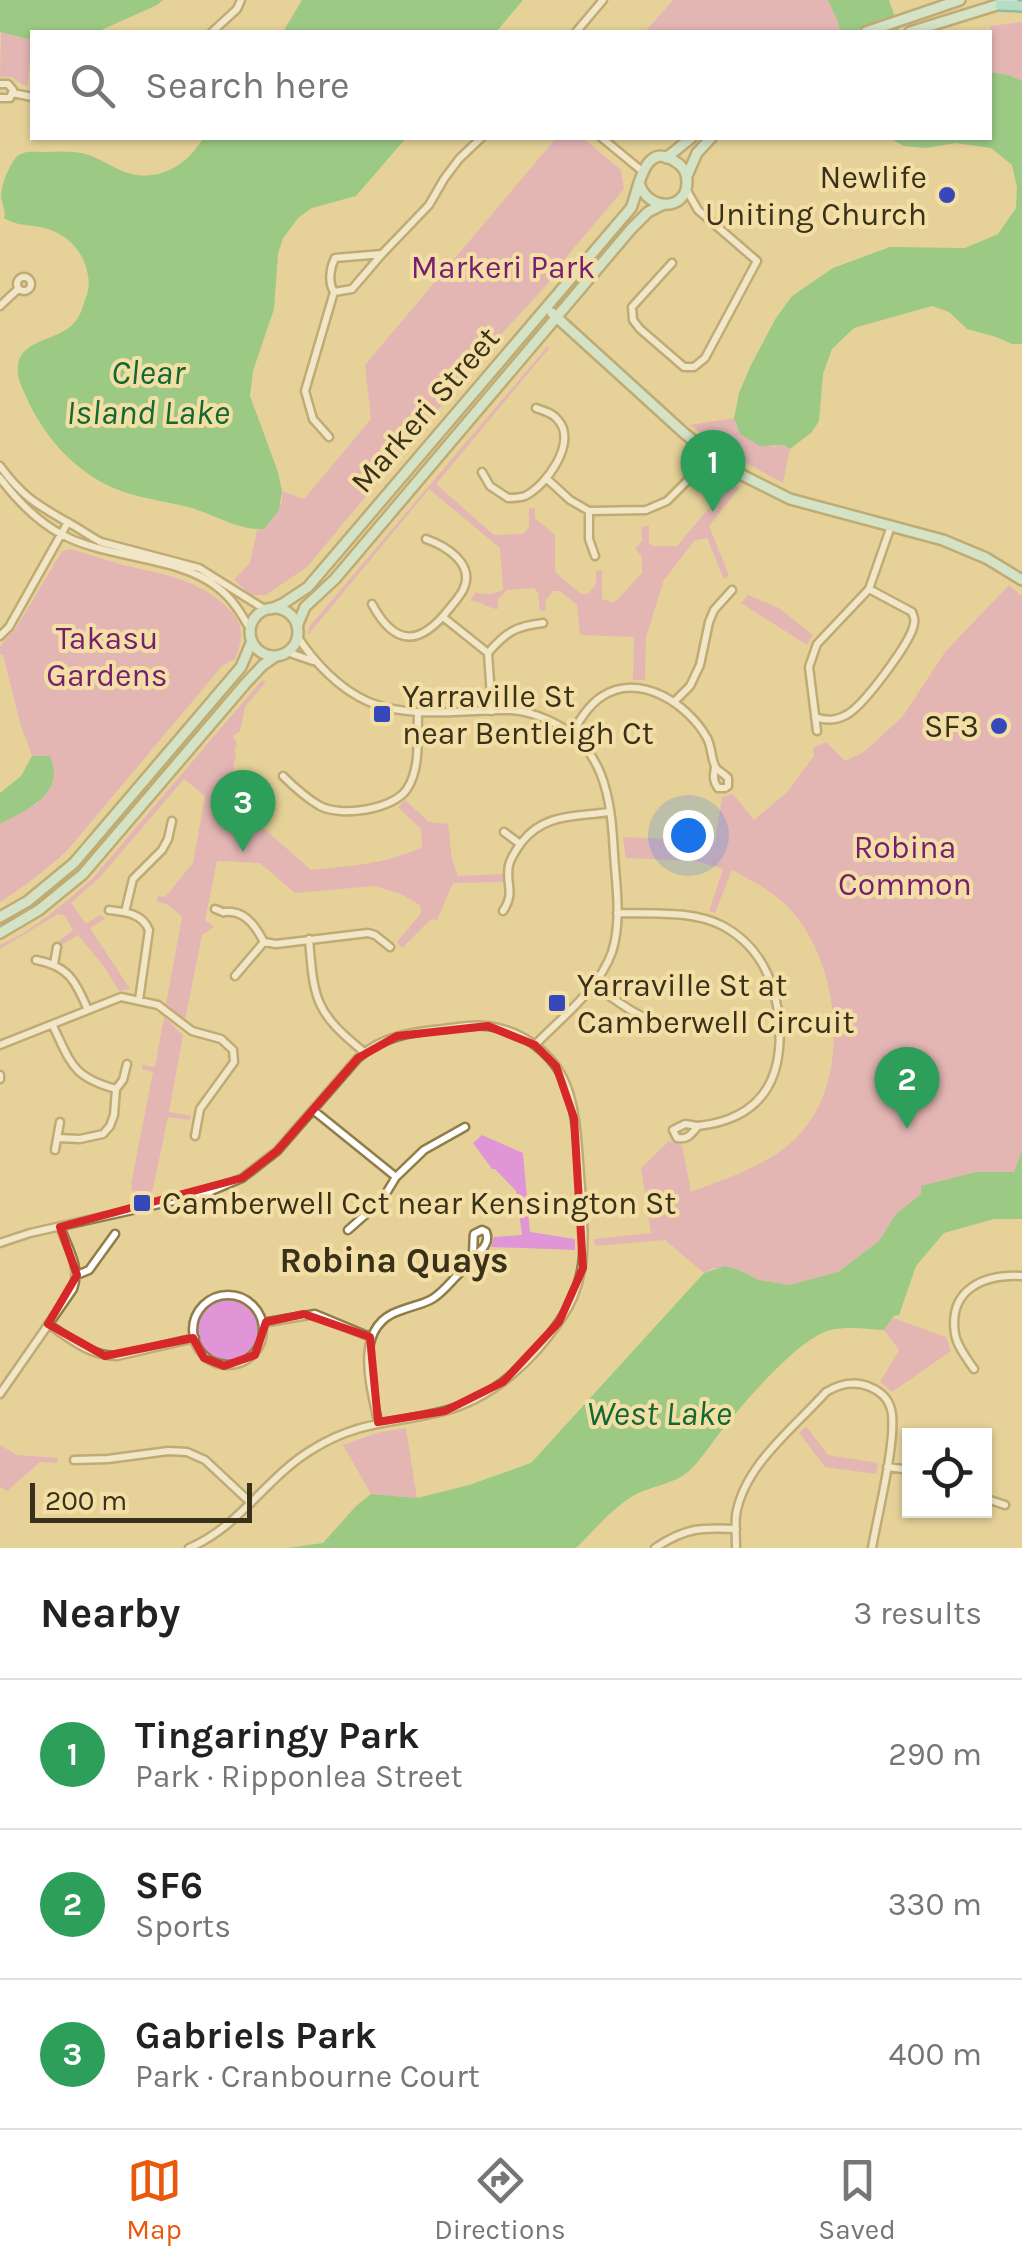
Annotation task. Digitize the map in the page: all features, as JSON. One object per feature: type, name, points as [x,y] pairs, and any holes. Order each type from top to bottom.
[{"type":"main road","points":[[872,30],[960,0]]},
{"type":"main road","points":[[917,30],[1013,0]]},
{"type":"main road","points":[[1000,4],[1022,6]]},
{"type":"main road","points":[[688,140],[666,158],[652,160],[642,171],[640,184],[650,201],[667,204],[683,195],[686,176],[697,153],[709,140]]},
{"type":"main road","points":[[666,158],[680,164],[686,176]]},
{"type":"main road","name":"Markeri Street","points":[[268,610],[308,588],[631,208],[640,184]]},
{"type":"main road","name":"Markeri Street","points":[[297,631],[305,607],[335,579],[631,229],[648,212],[667,204]]},
{"type":"main road","points":[[546,308],[712,456],[749,480],[790,499],[943,540],[1022,580]]},
{"type":"main road","points":[[0,933],[40,910],[82,874],[246,683],[263,665],[281,654],[294,645],[297,631],[290,615],[268,610],[255,618],[250,630],[252,641],[261,653],[281,654]]},
{"type":"main road","points":[[0,917],[28,901],[74,863],[241,667],[252,641]]},
{"type":"street","points":[[214,30],[237,10],[241,0]]},
{"type":"street","points":[[578,30],[603,0]]},
{"type":"street","points":[[0,84],[8,84],[13,92],[30,96]]},
{"type":"street","points":[[0,109],[1,99],[10,98],[13,92]]},
{"type":"street","points":[[334,292],[352,289],[430,205],[452,169],[479,140]]},
{"type":"street","points":[[604,140],[642,171]]},
{"type":"street","points":[[672,264],[632,306],[633,320],[684,367],[694,367],[704,358],[758,260],[698,210],[686,188]]},
{"type":"street","points":[[667,204],[698,210]]},
{"type":"street","points":[[329,437],[314,419],[304,390],[334,292],[331,267],[335,258],[382,254]]},
{"type":"street","points":[[0,306],[18,289]]},
{"type":"street","points":[[482,472],[490,486],[508,498],[524,496],[546,478],[563,449],[563,428],[556,417],[536,408]]},
{"type":"street","points":[[546,478],[589,511],[646,510],[660,505],[712,456]]},
{"type":"street","points":[[0,466],[44,510],[102,542],[200,568],[268,610]]},
{"type":"street","points":[[0,478],[32,512],[61,534],[206,580],[231,600],[250,630]]},
{"type":"street","points":[[589,511],[589,539],[595,556]]},
{"type":"street","points":[[0,636],[9,627],[68,522]]},
{"type":"street","points":[[817,731],[809,667],[817,644],[868,589],[891,526]]},
{"type":"street","points":[[372,604],[380,619],[401,636],[425,634],[443,617],[463,591],[465,572],[453,553],[426,539]]},
{"type":"street","points":[[814,716],[827,721],[854,710],[911,634],[915,621],[912,612],[868,589]]},
{"type":"street","points":[[674,702],[690,686],[714,610],[732,590]]},
{"type":"street","points":[[443,617],[488,652]]},
{"type":"street","points":[[492,711],[488,652],[505,634],[525,625],[544,623]]},
{"type":"street","points":[[297,631],[314,662],[368,702],[418,712],[515,710],[537,715],[572,733],[599,767],[614,839],[617,913],[613,950],[592,984],[535,1045]]},
{"type":"street","points":[[281,654],[314,662]]},
{"type":"street","points":[[572,733],[582,716],[613,690],[656,691],[674,702],[706,736],[715,767]]},
{"type":"street","points":[[283,776],[323,808],[348,811],[394,802],[406,792],[413,776],[418,712]]},
{"type":"street","points":[[503,911],[511,900],[510,863],[534,828],[550,820],[610,812]]},
{"type":"street","points":[[125,912],[133,879],[162,850],[172,821]]},
{"type":"street","points":[[504,832],[520,844]]},
{"type":"street","points":[[109,910],[142,919],[149,930],[139,1000]]},
{"type":"street","points":[[215,910],[241,914],[264,942],[276,944],[368,932],[390,947]]},
{"type":"street","points":[[617,913],[696,917],[720,924],[746,940],[764,964],[774,987],[781,1048],[774,1077],[761,1097],[742,1114],[698,1126]]},
{"type":"street","points":[[309,939],[318,1004],[335,1028],[364,1052]]},
{"type":"street","points":[[235,976],[264,942]]},
{"type":"street","points":[[54,964],[57,948]]},
{"type":"street","points":[[36,960],[65,970],[88,1010]]},
{"type":"street","points":[[592,984],[641,1017],[657,1023],[679,1023]]},
{"type":"street","points":[[0,1044],[121,998],[158,1005],[192,1031],[221,1040],[233,1050],[234,1062],[200,1109],[195,1136]]},
{"type":"street","points":[[53,1026],[80,1074],[116,1089]]},
{"type":"street","points":[[0,1242],[204,1194],[242,1178],[277,1151],[364,1052],[396,1036],[471,1026],[500,1029],[535,1045],[556,1066],[573,1107],[585,1243],[575,1294],[559,1322],[530,1357],[490,1391],[445,1411],[352,1430],[313,1449],[289,1466],[221,1532],[189,1548]]},
{"type":"street","points":[[58,1138],[80,1140],[102,1134],[110,1126],[116,1089],[127,1064]]},
{"type":"street","points":[[313,1110],[396,1177]]},
{"type":"street","points":[[55,1150],[60,1122]]},
{"type":"street","points":[[197,1124],[208,1127]]},
{"type":"street","points":[[348,1230],[382,1200],[396,1177],[424,1150],[466,1127]]},
{"type":"street","points":[[0,1394],[72,1290],[77,1275],[60,1226]]},
{"type":"street","points":[[77,1275],[90,1270],[114,1234]]},
{"type":"street","points":[[378,1422],[368,1362],[370,1337],[392,1314],[439,1296],[474,1255]]},
{"type":"street","points":[[974,1369],[955,1338],[957,1307],[968,1289],[982,1280],[1022,1276]]},
{"type":"street","points":[[232,1295],[247,1299],[259,1312],[264,1335],[261,1347],[243,1362],[214,1364],[200,1353],[195,1338],[194,1317],[203,1304],[214,1299],[232,1295]]},
{"type":"street","points":[[262,1322],[315,1314],[370,1337]]},
{"type":"street","points":[[48,1324],[84,1348],[105,1356],[195,1338]]},
{"type":"street","points":[[736,1548],[736,1515],[757,1468],[826,1392],[851,1383],[866,1384],[884,1397],[892,1414],[872,1548]]},
{"type":"street","points":[[74,1460],[187,1452],[205,1460],[251,1502]]},
{"type":"street","points":[[887,1467],[902,1469]]},
{"type":"street","points":[[992,1501],[1006,1505]]},
{"type":"street","points":[[655,1548],[676,1534],[708,1527],[736,1529]]},
{"type":"highlighted area","points":[[488,1026],[535,1045],[556,1066],[574,1118],[583,1268],[559,1322],[503,1382],[445,1411],[378,1422],[370,1337],[304,1314],[266,1322],[255,1355],[224,1366],[204,1358],[193,1338],[105,1356],[48,1324],[77,1275],[60,1227],[242,1178],[277,1151],[358,1058],[397,1036]]},
{"type":"green space","points":[[673,0],[828,0],[840,30],[647,30]]},
{"type":"green space","points":[[1022,22],[1022,81],[992,72],[990,26]]},
{"type":"green space","points":[[1,32],[30,39],[27,87],[11,77],[0,77]]},
{"type":"green space","name":"Markeri Park","points":[[554,140],[585,140],[621,170],[624,189],[307,567],[266,595],[251,595],[234,580],[250,563],[257,530],[264,529],[282,502],[282,491],[304,499],[371,419],[365,365]]},
{"type":"green space","points":[[547,347],[436,484],[494,535],[523,534],[529,527],[529,508],[535,508],[535,518],[555,535],[555,572],[581,594],[588,594],[596,584],[596,571],[602,570],[602,599],[614,603],[642,573],[642,556],[635,549],[642,541],[641,527],[649,526],[652,546],[677,546],[730,483],[739,488],[709,526],[729,575],[724,579],[707,538],[695,540],[664,580],[646,637],[645,680],[633,680],[634,637],[580,635],[577,605],[560,591],[553,591],[545,601],[546,611],[540,611],[534,588],[507,590],[498,599],[498,609],[470,601],[476,592],[490,594],[503,589],[500,548],[429,489],[308,635],[309,627]]},
{"type":"green space","points":[[734,418],[740,434],[772,447],[784,445],[790,449],[783,483],[728,453],[690,425]]},
{"type":"green space","name":"Takasu Gardens","points":[[71,549],[201,588],[236,617],[241,629],[240,643],[235,659],[223,665],[65,853],[0,902],[0,824],[38,803],[50,756],[32,756],[0,646],[16,628],[62,551]]},
{"type":"green space","name":"Robina Common","points":[[1009,585],[1022,596],[1022,1173],[976,1172],[921,1194],[896,1214],[879,1241],[838,1272],[790,1285],[759,1280],[739,1270],[714,1268],[704,1273],[665,1240],[595,1246],[594,1239],[651,1233],[641,1168],[669,1141],[682,1145],[691,1192],[752,1168],[793,1141],[819,1106],[833,1051],[830,991],[810,936],[788,907],[732,870],[715,913],[709,911],[723,869],[696,861],[626,858],[623,837],[715,841],[722,797],[733,794],[754,820],[787,792],[814,756],[813,748],[826,742],[845,761],[864,752],[903,716],[945,652]]},
{"type":"green space","points":[[748,595],[779,608],[813,635],[807,645],[741,603]]},
{"type":"green space","points":[[262,680],[266,682],[245,707],[240,731],[233,736],[237,744],[228,797],[311,870],[382,861],[422,847],[421,829],[398,807],[405,800],[429,822],[448,824],[458,876],[503,874],[503,882],[453,883],[437,920],[431,919],[402,948],[397,942],[421,913],[420,905],[401,894],[374,886],[295,893],[260,863],[217,861],[205,920],[214,927],[202,935],[185,1020],[166,1004],[182,917],[167,904],[157,902],[158,896],[165,897],[193,863],[205,796],[184,779],[101,876],[71,903],[86,924],[99,915],[106,918],[90,928],[130,989],[119,991],[78,935],[62,945],[59,941],[73,930],[65,916],[58,914],[0,949],[0,945],[37,924],[93,878]]},
{"type":"green space","points":[[164,1017],[183,1035],[169,1112],[191,1116],[190,1120],[168,1117],[151,1198],[135,1202],[131,1184],[153,1072],[142,1069],[142,1065],[155,1067]]},
{"type":"green space","points":[[482,1135],[523,1153],[530,1232],[575,1239],[575,1250],[491,1247],[494,1237],[522,1235],[516,1191],[492,1169],[473,1143]]},
{"type":"green space","points":[[231,1297],[254,1307],[261,1340],[250,1357],[226,1363],[202,1353],[197,1323],[210,1304]]},
{"type":"green space","points":[[893,1318],[946,1337],[951,1351],[892,1392],[880,1382],[899,1350],[884,1330]]},
{"type":"green space","points":[[806,1426],[828,1455],[878,1463],[876,1474],[825,1467],[799,1433]]},
{"type":"green space","points":[[406,1428],[417,1498],[371,1494],[343,1445]]},
{"type":"green space","points":[[0,1445],[17,1455],[58,1458],[57,1463],[40,1462],[7,1491],[0,1487]]},
{"type":"water","points":[[0,0],[163,0],[101,30],[30,30],[30,40],[0,32]]},
{"type":"water","points":[[302,0],[523,0],[498,30],[284,30]]},
{"type":"water","points":[[828,0],[889,0],[899,30],[840,30]]},
{"type":"water","points":[[992,72],[1022,81],[1022,344],[967,329],[949,312],[932,306],[854,328],[832,349],[823,374],[819,421],[812,432],[790,449],[784,445],[760,446],[740,434],[734,418],[739,393],[776,318],[792,296],[833,268],[890,247],[965,248],[998,234],[1016,208],[1012,165],[991,148],[956,143],[926,148],[904,146],[893,140],[992,140]]},
{"type":"water","name":"Clear Island Lake","points":[[201,140],[404,140],[356,196],[312,208],[299,217],[283,238],[274,309],[253,371],[250,396],[282,491],[279,510],[264,529],[246,528],[192,508],[130,494],[97,479],[71,460],[49,436],[18,375],[22,354],[76,320],[89,282],[81,255],[64,237],[4,218],[1,192],[14,160],[26,152],[77,152],[126,173],[154,175],[174,168]]},
{"type":"water","points":[[32,756],[50,756],[54,769],[49,790],[32,806],[0,824],[0,793],[21,776]]},
{"type":"water","name":"West Lake","points":[[1022,1151],[1022,1219],[994,1219],[944,1233],[916,1266],[899,1315],[884,1330],[830,1330],[803,1345],[758,1388],[689,1471],[625,1501],[576,1548],[287,1548],[323,1543],[371,1494],[417,1498],[531,1463],[704,1273],[725,1266],[759,1280],[789,1285],[838,1272],[879,1241],[896,1214],[921,1194],[921,1186],[976,1172],[1014,1172]]},
{"type":"place","name":"Newlife Uniting Church","points":[[947,195]]},
{"type":"place","name":"Tingaringy Park","points":[[713,512]]},
{"type":"place","name":"Yarraville St near Bentleigh Ct","points":[[382,714]]},
{"type":"place","name":"SF3","points":[[999,726]]},
{"type":"place","name":"Gabriels Park","points":[[243,852]]},
{"type":"place","name":"Yarraville St at Camberwell Circuit","points":[[557,1003]]},
{"type":"place","name":"SF6","points":[[907,1129]]},
{"type":"place","name":"Camberwell Cct near Kensington St","points":[[142,1203]]},
{"type":"district","name":"Robina Quays","points":[[394,1260]]}]
